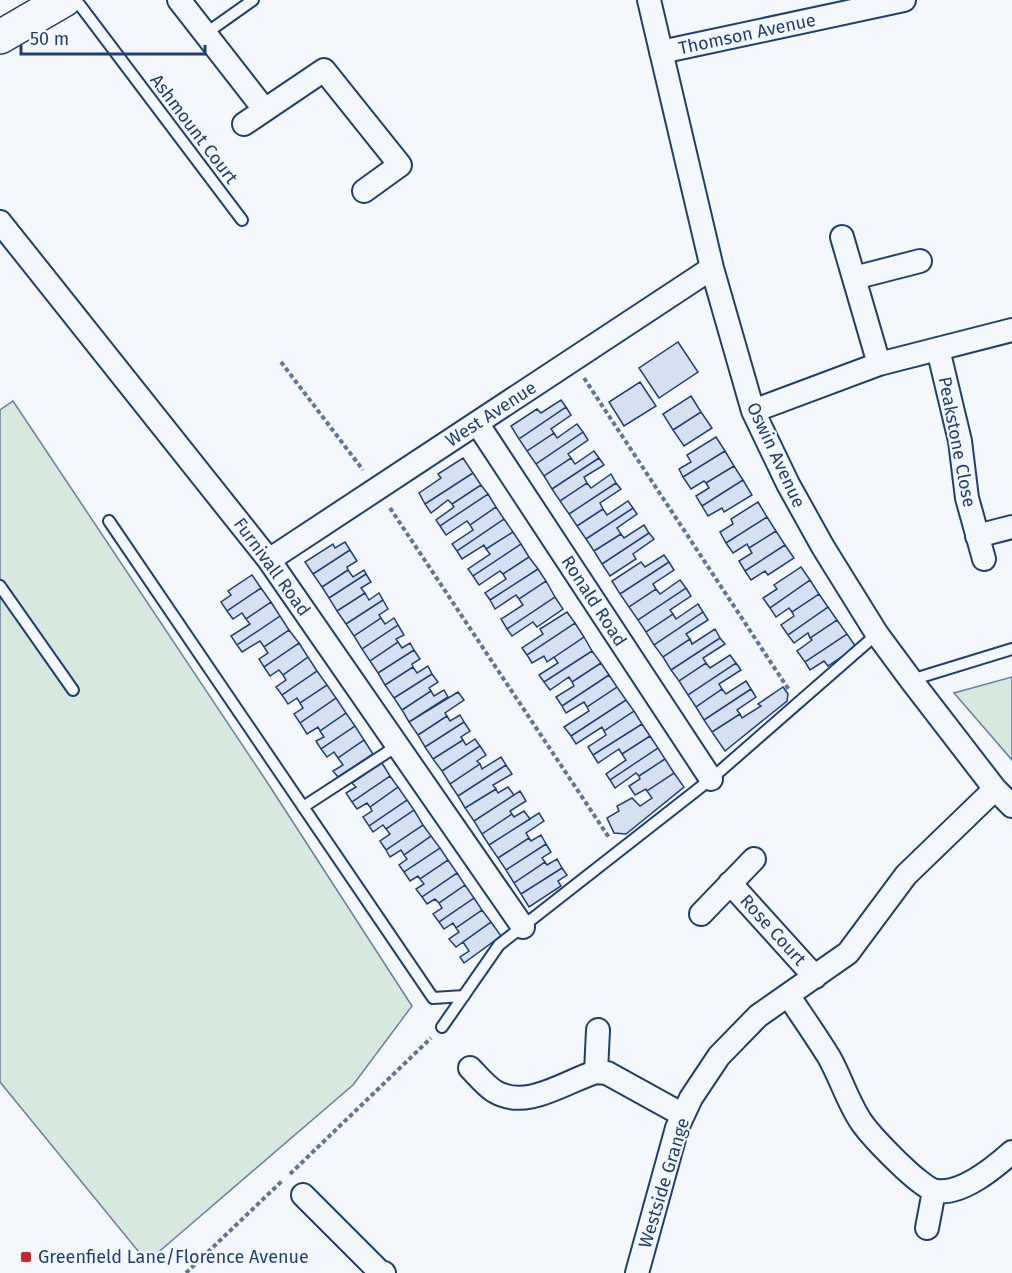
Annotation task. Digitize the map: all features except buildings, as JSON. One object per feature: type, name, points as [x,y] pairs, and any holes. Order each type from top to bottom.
[{"type":"main road","points":[[0,37],[64,0]]},
{"type":"street","points":[[179,0],[264,109]]},
{"type":"street","name":"Oswin Avenue","points":[[649,0],[712,268],[753,411],[788,484],[823,547],[877,634],[995,789],[1012,806]]},
{"type":"street","name":"Thomson Avenue","points":[[661,52],[904,0]]},
{"type":"street","points":[[244,124],[324,70],[400,165],[364,191]]},
{"type":"street","name":"Furnivall Road","points":[[0,222],[269,560],[523,927]]},
{"type":"street","points":[[842,237],[879,364]]},
{"type":"street","points":[[854,278],[920,261]]},
{"type":"street","name":"West Avenue","points":[[269,560],[712,268]]},
{"type":"street","points":[[753,411],[879,364],[1012,330]]},
{"type":"street","name":"Peakstone Close","points":[[938,349],[953,411],[967,498],[984,559]]},
{"type":"street","name":"Ronald Road","points":[[477,423],[711,779]]},
{"type":"street","points":[[977,536],[1012,527]]},
{"type":"street","name":"Westside Grange","points":[[637,1273],[677,1128],[692,1098],[719,1056],[758,1016],[848,953],[906,875],[995,789]]},
{"type":"street","name":"Rose Court","points":[[701,914],[753,859]]},
{"type":"street","name":"Rose Court","points":[[730,883],[815,977]]},
{"type":"street","points":[[788,996],[829,1058],[861,1121],[921,1184],[934,1191],[947,1191],[989,1173],[1012,1152]]},
{"type":"street","points":[[596,1072],[598,1030]]},
{"type":"street","points":[[470,1068],[492,1090],[505,1097],[518,1100],[532,1097],[596,1072],[607,1073],[683,1115]]},
{"type":"street","points":[[927,1228],[934,1191]]},
{"type":"street","points":[[303,1195],[380,1272]]},
{"type":"lane","name":"Ashmount Court","points":[[75,0],[242,220]]},
{"type":"lane","points":[[205,34],[253,0]]},
{"type":"lane","points":[[109,521],[433,998],[464,996]]},
{"type":"lane","points":[[0,586],[73,690]]},
{"type":"lane","points":[[442,1027],[499,945],[711,779],[877,634]]},
{"type":"lane","points":[[911,680],[1012,650]]},
{"type":"lane","points":[[303,807],[397,746]]},
{"type":"path","points":[[572,360],[798,703]]},
{"type":"path","points":[[281,362],[378,489],[619,852]]},
{"type":"path","points":[[186,1273],[442,1027]]},
{"type":"shaded area","points":[[13,401],[267,782],[412,1006],[353,1085],[147,1262],[0,1082],[0,410]]},
{"type":"shaded area","points":[[1012,677],[1012,760],[954,693]]},
{"type":"place","name":"Greenfield Lane/Florence Avenue","points":[[26,1257]]}]
